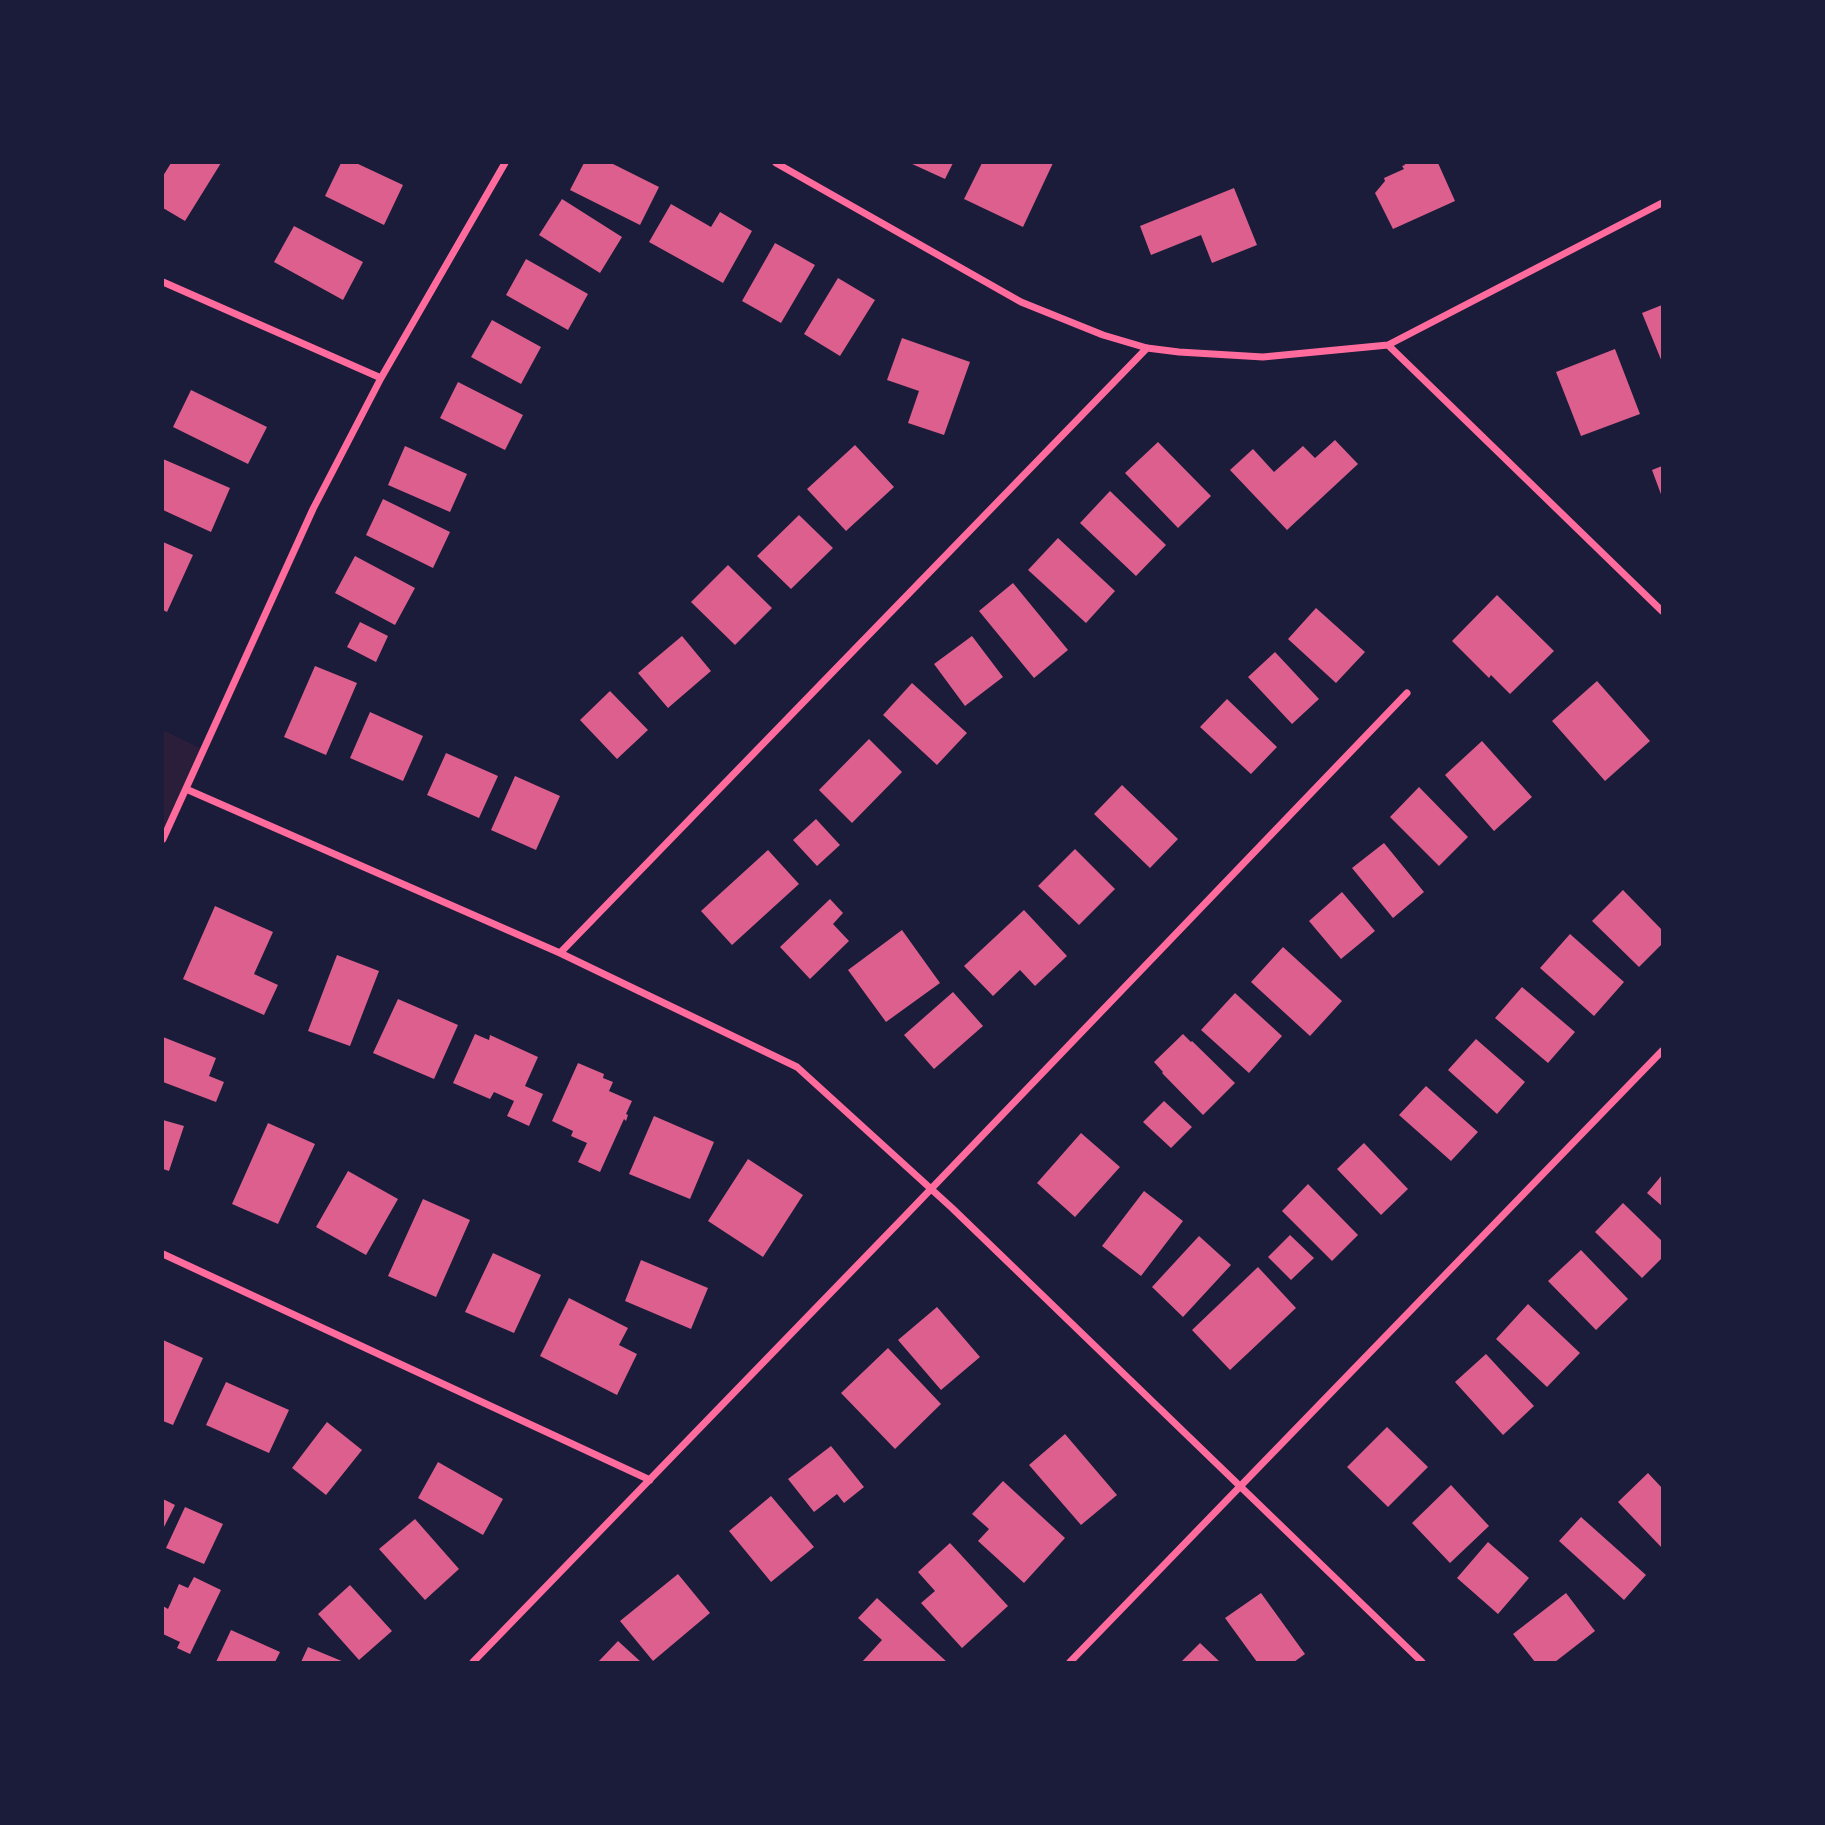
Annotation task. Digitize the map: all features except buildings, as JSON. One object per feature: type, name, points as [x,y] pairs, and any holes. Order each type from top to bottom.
[{"type":"street","points":[[163,839],[313,509],[381,378],[505,163]]},
{"type":"street","points":[[776,163],[1021,303],[1103,335],[1147,348],[1263,357],[1388,345],[1662,203]]},
{"type":"street","points":[[163,282],[381,378]]},
{"type":"street","points":[[1388,345],[1662,611]]},
{"type":"street","points":[[560,953],[1147,348]]},
{"type":"street","points":[[473,1662],[1407,693]]},
{"type":"street","points":[[186,789],[560,953],[797,1067],[932,1188],[1422,1662]]},
{"type":"street","points":[[1070,1662],[1662,1051]]},
{"type":"street","points":[[163,1254],[650,1480]]},
{"type":"shaded area","points":[[163,730],[204,750],[163,833]]}]
